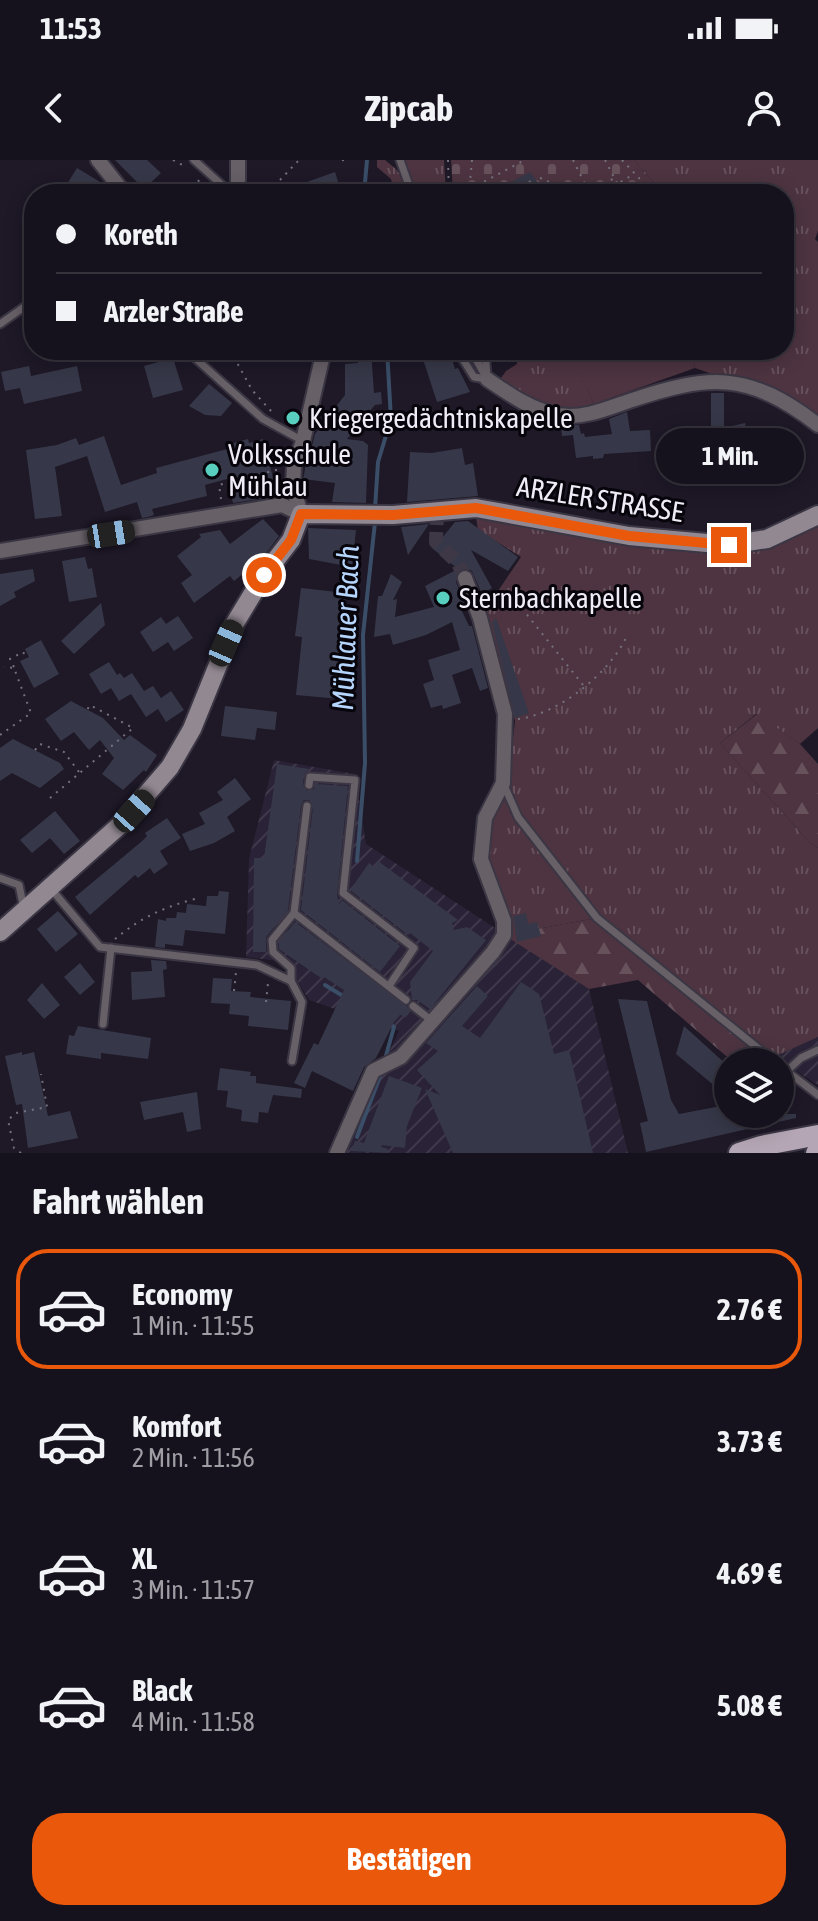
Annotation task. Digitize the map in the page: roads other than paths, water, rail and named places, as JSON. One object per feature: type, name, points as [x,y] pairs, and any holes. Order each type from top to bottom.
[{"type":"main road","name":"ARZLER STRASSE","points":[[301,514],[393,515],[463,508],[629,536],[729,545],[767,539],[818,515]]},
{"type":"main road","points":[[0,932],[134,811],[170,767],[192,729],[235,623],[264,575],[291,540],[301,514]]},
{"type":"main road","points":[[739,1153],[818,1135]]},
{"type":"street","points":[[98,160],[117,184]]},
{"type":"street","points":[[236,184],[238,160]]},
{"type":"street","points":[[301,514],[293,487],[294,466],[322,360]]},
{"type":"street","points":[[487,379],[528,405],[568,416],[599,412],[683,384],[735,384],[767,393],[818,425]]},
{"type":"street","points":[[0,551],[282,505],[301,514]]},
{"type":"street","points":[[337,1153],[373,1071],[401,1057],[493,952],[504,935],[504,921],[481,859],[485,818],[503,783],[505,721],[485,633],[465,578]]},
{"type":"lane","points":[[194,160],[220,184]]},
{"type":"lane","points":[[400,160],[408,184]]},
{"type":"lane","points":[[0,324],[24,307]]},
{"type":"lane","points":[[197,360],[263,419],[303,441]]},
{"type":"lane","points":[[463,360],[474,377],[487,379]]},
{"type":"lane","points":[[477,360],[487,379]]},
{"type":"lane","points":[[486,360],[487,379]]},
{"type":"lane","points":[[309,785],[310,777],[355,780],[343,893],[414,948],[389,986]]},
{"type":"lane","points":[[503,783],[518,817],[597,918],[759,1048]]},
{"type":"lane","points":[[292,1061],[302,1002],[291,981],[291,968],[273,952],[272,940],[294,913],[307,806]]},
{"type":"lane","points":[[0,878],[19,885],[24,911]]},
{"type":"lane","points":[[51,888],[100,947],[257,965],[291,981]]},
{"type":"lane","points":[[294,913],[432,1021]]},
{"type":"lane","points":[[103,1024],[108,948]]},
{"type":"lane","points":[[794,1061],[818,1050]]},
{"type":"lane","points":[[794,1076],[818,1095]]},
{"type":"waterway","name":"Mühlauer Bach","points":[[365,184],[367,160]]},
{"type":"waterway","name":"Mühlauer Bach","points":[[375,509],[378,462],[391,419],[388,360]]},
{"type":"waterway","name":"Mühlauer Bach","points":[[357,861],[365,763],[363,635],[375,522]]},
{"type":"waterway","name":"Mühlauer Bach","points":[[325,985],[343,996]]},
{"type":"waterway","name":"Mühlauer Bach","points":[[385,1059],[394,1027],[389,1024]]},
{"type":"waterway","name":"Mühlauer Bach","points":[[357,1137],[382,1071]]},
{"type":"tunnel","points":[[437,511],[436,542],[458,563],[465,578]]},
{"type":"place","name":"Kriegergedächtniskapelle","points":[[293,418]]},
{"type":"place","name":"Volksschule Mühlau","points":[[212,470]]},
{"type":"place","name":"Sternbachkapelle","points":[[443,598]]}]
